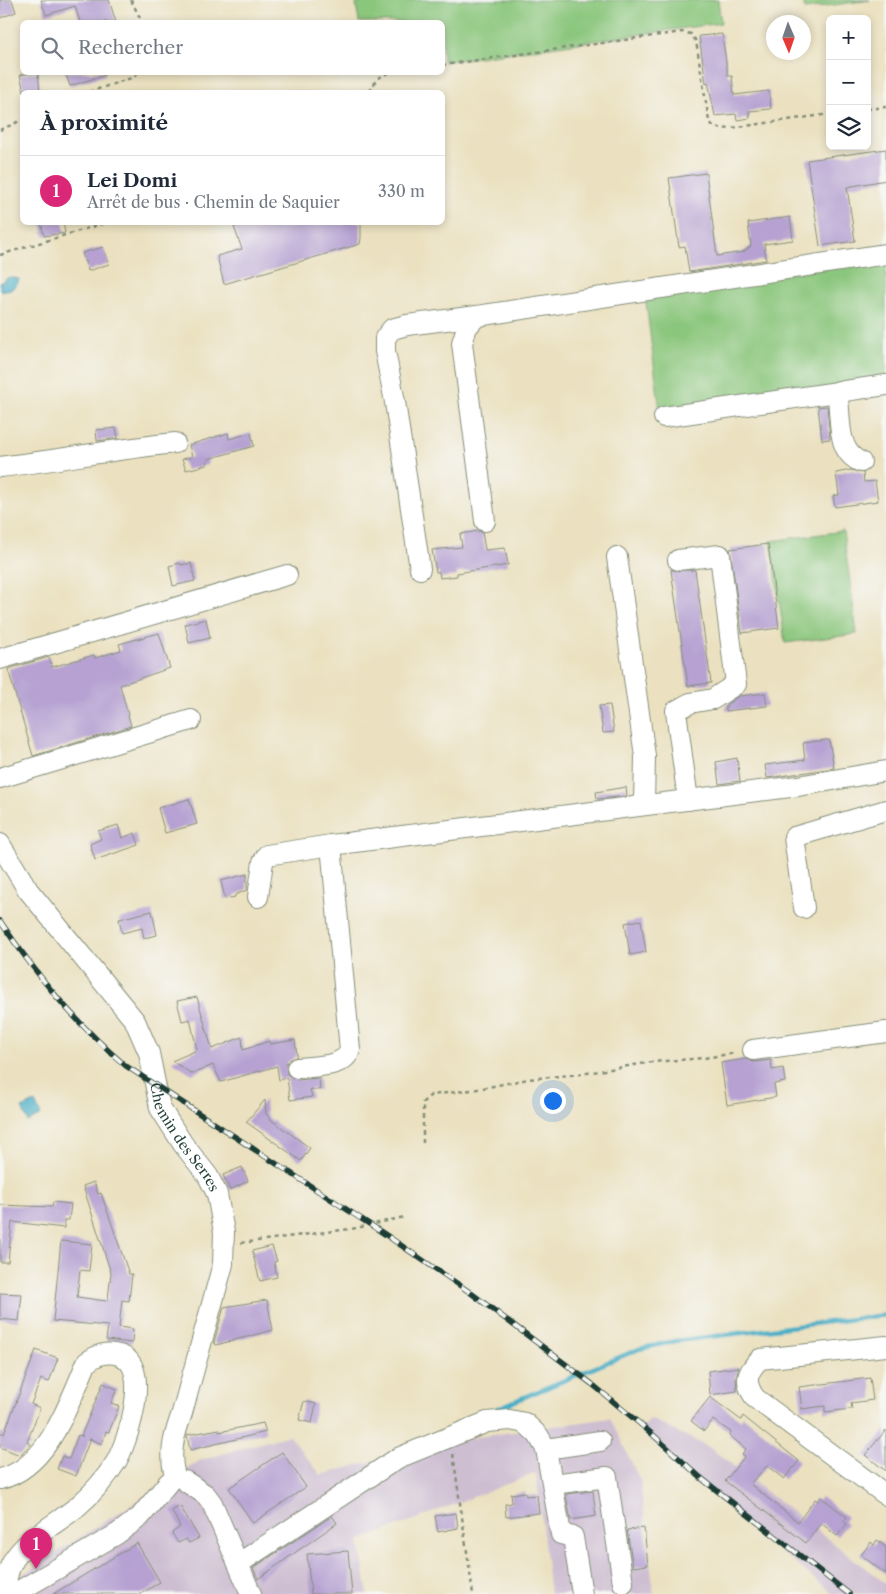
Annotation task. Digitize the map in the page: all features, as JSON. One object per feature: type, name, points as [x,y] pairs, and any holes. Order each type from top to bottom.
[{"type":"street","points":[[420,568],[395,402],[385,351],[385,338],[392,329],[407,325],[886,254]]},
{"type":"street","points":[[477,316],[467,327],[462,343],[485,521]]},
{"type":"street","points":[[664,417],[886,385]]},
{"type":"street","points":[[839,391],[838,399],[845,450],[852,458],[861,462]]},
{"type":"street","points":[[0,467],[45,462],[100,451],[175,443]]},
{"type":"street","points":[[678,560],[720,554],[736,684],[713,699],[690,703],[676,711],[688,800]]},
{"type":"street","points":[[617,557],[645,756],[644,805]]},
{"type":"street","points":[[0,659],[287,575]]},
{"type":"street","points":[[0,778],[191,720]]},
{"type":"street","points":[[258,897],[263,862],[267,855],[331,845],[798,786],[886,771]]},
{"type":"street","points":[[804,908],[794,837],[886,810]]},
{"type":"street","name":"Chemin des Serres","points":[[0,844],[28,890],[135,1021],[149,1053],[160,1108],[182,1144],[208,1176],[217,1194],[222,1216],[224,1244],[219,1278],[175,1433],[172,1451],[176,1479]]},
{"type":"street","points":[[297,1068],[341,1062],[347,1057],[350,1050],[331,845]]},
{"type":"street","points":[[753,1050],[886,1032]]},
{"type":"street","points":[[886,1346],[760,1359],[752,1366],[748,1376],[748,1388],[755,1398],[886,1495]]},
{"type":"street","points":[[0,1479],[11,1476],[36,1460],[66,1411],[87,1362],[105,1353],[122,1355],[128,1359],[135,1376],[136,1402],[131,1425],[116,1461],[103,1480],[79,1506],[15,1555],[5,1581],[7,1594]]},
{"type":"street","points":[[238,1562],[247,1558],[398,1458],[487,1422],[510,1420],[525,1423],[538,1435],[546,1449],[561,1534],[573,1537],[582,1594]]},
{"type":"street","points":[[546,1449],[600,1441]]},
{"type":"street","points":[[553,1484],[607,1477],[623,1583]]},
{"type":"street","points":[[14,1594],[116,1534],[140,1517],[176,1479],[206,1495],[212,1503],[251,1594]]},
{"type":"path","points":[[131,0],[141,20]]},
{"type":"path","points":[[445,64],[682,32],[690,34],[696,41],[709,120],[714,127],[724,129],[826,115]]},
{"type":"path","points":[[94,90],[136,75]]},
{"type":"path","points":[[371,90],[373,84],[381,75]]},
{"type":"path","points":[[871,109],[886,107]]},
{"type":"path","points":[[0,130],[20,121]]},
{"type":"path","points":[[0,255],[98,225]]},
{"type":"path","points":[[423,1143],[423,1102],[432,1095],[528,1079],[581,1074],[652,1062],[704,1058],[753,1050]]},
{"type":"path","points":[[224,1244],[257,1242],[357,1228],[404,1217]]},
{"type":"path","points":[[450,1437],[473,1594]]},
{"type":"shaded area","points":[[610,1418],[640,1480],[654,1594],[550,1594],[536,1473],[359,1541],[368,1594],[0,1594],[0,1589],[201,1460],[289,1435],[321,1475],[450,1441]]},
{"type":"shaded area","points":[[650,1419],[709,1447],[886,1584],[886,1594],[833,1594],[741,1519],[640,1431]]},
{"type":"green space","points":[[372,0],[718,0],[721,23],[445,62],[445,20],[359,20],[356,4]]},
{"type":"green space","points":[[802,0],[870,0],[805,9]]},
{"type":"green space","points":[[886,259],[886,380],[660,411],[645,295]]},
{"type":"green space","points":[[843,531],[857,634],[785,643],[771,541]]},
{"type":"water","points":[[9,277],[19,279],[18,283],[12,289],[0,291],[0,283]]},
{"type":"water","points":[[35,1102],[41,1115],[28,1122],[22,1108]]},
{"type":"building","points":[[0,0],[12,0],[16,12],[0,18]]},
{"type":"building","points":[[41,0],[109,0],[115,20],[79,20],[75,6],[46,15]]},
{"type":"building","points":[[722,34],[728,76],[732,76],[734,95],[769,91],[771,109],[749,111],[750,118],[737,120],[736,114],[715,116],[708,82],[706,83],[699,36]]},
{"type":"building","points":[[20,75],[38,75],[40,90],[24,90]]},
{"type":"building","points":[[66,75],[105,75],[70,86]]},
{"type":"building","points":[[886,149],[886,180],[847,187],[855,241],[820,246],[807,160]]},
{"type":"building","points":[[706,173],[717,256],[743,252],[751,246],[748,223],[790,217],[793,240],[764,244],[766,260],[689,272],[685,246],[679,247],[669,178]]},
{"type":"building","points":[[42,225],[64,225],[65,233],[44,236]]},
{"type":"building","points":[[240,225],[361,225],[361,238],[360,244],[224,284],[217,256],[242,249],[234,227]]},
{"type":"building","points":[[103,247],[109,264],[88,271],[82,253]]},
{"type":"building","points":[[827,406],[830,439],[822,440],[818,407]]},
{"type":"building","points":[[116,428],[118,438],[97,441],[96,430]]},
{"type":"building","points":[[228,433],[229,439],[251,433],[254,446],[208,459],[207,465],[186,470],[182,459],[192,457],[189,445]]},
{"type":"building","points":[[851,470],[863,473],[864,482],[875,481],[878,501],[835,507],[833,496],[839,495],[836,473]]},
{"type":"building","points":[[482,532],[485,550],[505,548],[508,565],[457,573],[457,576],[440,578],[439,572],[436,572],[432,550],[462,547],[460,534]]},
{"type":"building","points":[[768,544],[779,628],[742,633],[730,549]]},
{"type":"building","points":[[180,563],[181,565],[191,563],[195,581],[173,586],[169,566]]},
{"type":"building","points":[[671,570],[695,570],[711,683],[688,686]]},
{"type":"building","points":[[206,619],[210,638],[189,643],[185,624]]},
{"type":"building","points":[[159,633],[170,668],[120,685],[131,726],[33,756],[8,669],[49,657],[52,667],[94,655],[95,658],[121,650],[119,644]]},
{"type":"building","points":[[765,693],[767,706],[726,711],[726,705],[739,696]]},
{"type":"building","points":[[610,705],[614,732],[603,733],[599,706]]},
{"type":"building","points":[[829,740],[834,768],[767,778],[765,765],[805,760],[803,743]]},
{"type":"building","points":[[737,758],[740,781],[719,784],[716,762]]},
{"type":"building","points":[[626,787],[627,796],[597,799],[596,792]]},
{"type":"building","points":[[189,799],[197,824],[165,833],[158,808]]},
{"type":"building","points":[[118,825],[122,838],[135,833],[139,845],[95,860],[90,844],[101,839],[98,831]]},
{"type":"building","points":[[247,874],[247,890],[235,895],[235,897],[225,899],[221,881]]},
{"type":"building","points":[[152,911],[157,935],[144,938],[142,928],[122,933],[119,919]]},
{"type":"building","points":[[641,920],[646,952],[630,955],[625,923]]},
{"type":"building","points":[[197,997],[212,1049],[242,1037],[243,1050],[269,1041],[270,1044],[295,1040],[297,1056],[286,1063],[287,1074],[298,1080],[319,1078],[320,1090],[310,1089],[312,1097],[290,1100],[287,1078],[279,1080],[277,1066],[221,1082],[213,1065],[192,1074],[172,1061],[197,1050],[190,1019],[182,1021],[177,1001]]},
{"type":"building","points":[[745,1059],[754,1062],[771,1060],[772,1070],[783,1068],[785,1082],[774,1084],[776,1097],[727,1105],[721,1063]]},
{"type":"building","points":[[265,1100],[266,1114],[270,1119],[310,1148],[301,1161],[246,1122]]},
{"type":"building","points":[[242,1167],[248,1181],[230,1190],[223,1175]]},
{"type":"building","points":[[94,1182],[98,1194],[101,1193],[129,1274],[132,1274],[129,1301],[122,1300],[119,1327],[133,1329],[132,1343],[106,1340],[108,1326],[53,1321],[61,1241],[92,1244],[89,1271],[80,1270],[77,1297],[106,1301],[108,1299],[111,1273],[83,1186]]},
{"type":"building","points":[[53,1202],[71,1204],[69,1220],[64,1220],[64,1228],[12,1222],[8,1262],[0,1262],[0,1205],[52,1207]]},
{"type":"building","points":[[272,1246],[277,1261],[274,1262],[277,1277],[260,1281],[252,1251]]},
{"type":"building","points":[[0,1293],[22,1294],[19,1321],[0,1319]]},
{"type":"building","points":[[267,1300],[273,1330],[216,1345],[214,1342],[224,1307]]},
{"type":"building","points":[[36,1350],[58,1358],[49,1382],[41,1379],[31,1404],[40,1408],[27,1442],[31,1444],[20,1455],[0,1447],[0,1432],[4,1434]]},
{"type":"building","points":[[739,1367],[736,1378],[737,1391],[710,1395],[708,1371]]},
{"type":"building","points":[[870,1378],[873,1400],[851,1403],[852,1409],[825,1412],[825,1406],[802,1409],[799,1387]]},
{"type":"building","points":[[103,1383],[117,1389],[111,1403],[119,1406],[109,1432],[106,1431],[102,1444],[90,1439],[76,1476],[57,1469],[62,1456],[69,1459],[78,1435],[81,1436]]},
{"type":"building","points":[[710,1397],[741,1420],[743,1416],[799,1461],[784,1479],[767,1466],[750,1484],[798,1522],[815,1499],[818,1501],[821,1497],[847,1517],[844,1521],[847,1524],[837,1536],[821,1523],[806,1543],[725,1481],[745,1456],[742,1454],[746,1449],[729,1435],[731,1432],[713,1420],[704,1431],[691,1421]]},
{"type":"building","points":[[304,1401],[316,1404],[312,1423],[299,1420]]},
{"type":"building","points":[[263,1423],[266,1432],[190,1450],[187,1435],[219,1429],[219,1432]]},
{"type":"building","points":[[886,1430],[886,1471],[865,1455]]},
{"type":"building","points":[[282,1452],[306,1487],[253,1523],[229,1488]]},
{"type":"building","points":[[593,1491],[596,1516],[571,1520],[566,1494]]},
{"type":"building","points":[[525,1492],[526,1496],[537,1495],[539,1513],[506,1517],[505,1504],[512,1503],[511,1494]]},
{"type":"building","points":[[180,1506],[199,1538],[189,1543],[186,1539],[178,1543],[172,1533],[180,1527],[172,1511]]},
{"type":"building","points":[[456,1513],[458,1528],[438,1532],[435,1516]]},
{"type":"building","points":[[332,1516],[337,1523],[258,1579],[253,1568]]},
{"type":"building","points":[[644,1528],[648,1565],[633,1567],[627,1530]]},
{"type":"building","points":[[877,1540],[886,1547],[886,1574],[861,1555],[871,1542],[874,1545]]},
{"type":"building","points":[[137,1543],[160,1582],[141,1594],[53,1594]]},
{"type":"building","points":[[348,1551],[352,1594],[311,1594],[307,1554]]},
{"type":"waterway","points":[[484,1414],[639,1349],[676,1341],[886,1315]]},
{"type":"railway","points":[[0,921],[58,998],[90,1033],[126,1066],[383,1233],[471,1293],[592,1384],[701,1478],[849,1594]]},
{"type":"place","name":"Lei Domi","points":[[36,1569]]}]
